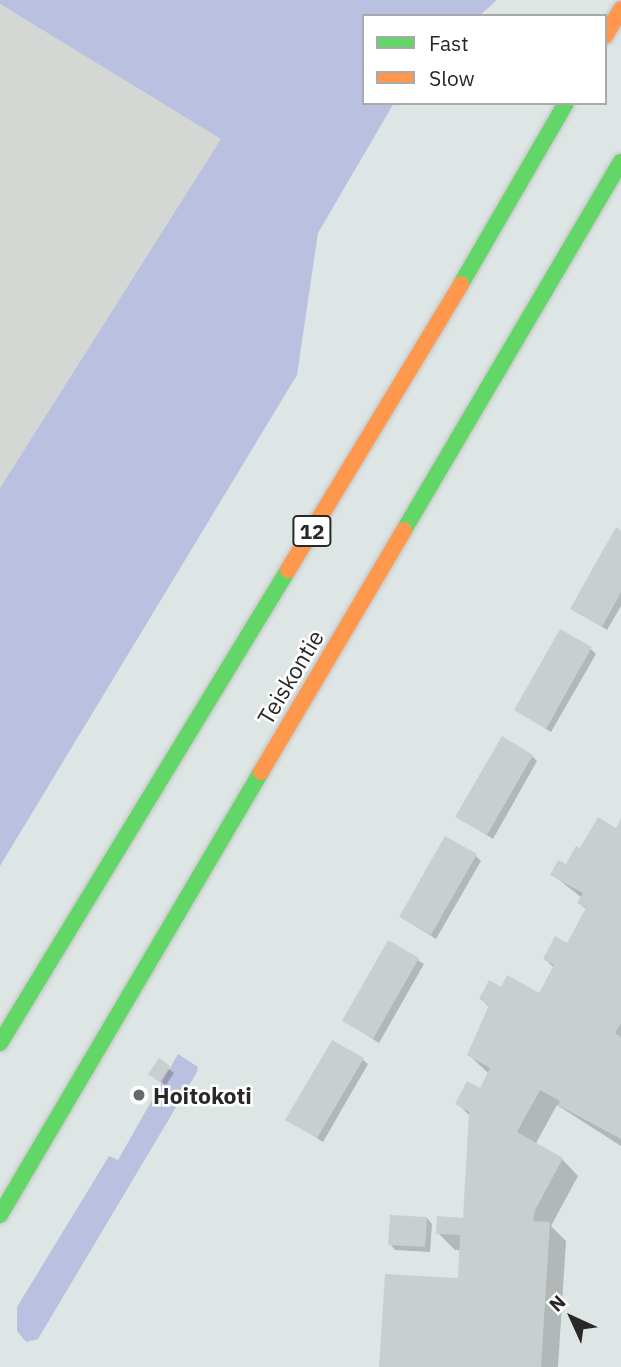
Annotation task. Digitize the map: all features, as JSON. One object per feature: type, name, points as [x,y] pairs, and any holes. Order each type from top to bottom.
[{"type":"highway","points":[[607,33],[621,9]]},
{"type":"highway","name":"12","points":[[0,1044],[418,358],[565,105]]},
{"type":"highway","name":"Teiskontie","points":[[0,1215],[621,162]]},
{"type":"highway","points":[[11,989],[53,956]]},
{"type":"shaded area","points":[[0,0],[497,0],[481,14],[362,14],[362,105],[393,105],[318,233],[297,375],[0,866],[0,488],[221,139],[0,4]]},
{"type":"shaded area","points":[[0,4],[222,139],[0,488]]},
{"type":"shaded area","points":[[178,1054],[198,1067],[197,1072],[38,1339],[26,1342],[17,1331],[17,1307],[109,1156],[118,1160]]},
{"type":"building","points":[[616,527],[621,530],[621,592],[602,627],[570,609]]},
{"type":"building","points":[[560,629],[592,647],[546,729],[514,710]]},
{"type":"building","points":[[502,736],[533,755],[487,835],[455,817]]},
{"type":"building","points":[[598,817],[616,828],[621,818],[621,1023],[615,1033],[621,1037],[621,1139],[558,1105],[560,1101],[540,1090],[517,1132],[563,1158],[535,1210],[533,1221],[550,1222],[541,1367],[379,1367],[385,1274],[458,1278],[460,1235],[436,1234],[437,1216],[463,1218],[469,1112],[455,1104],[467,1081],[480,1088],[490,1068],[467,1055],[489,1005],[479,999],[489,980],[501,987],[507,975],[539,993],[554,965],[543,959],[555,936],[567,943],[586,908],[577,903],[583,893],[550,875],[558,860],[566,864],[576,846],[580,848]]},
{"type":"building","points":[[445,836],[477,854],[431,935],[399,917]]},
{"type":"building","points":[[388,940],[419,958],[373,1039],[342,1021]]},
{"type":"building","points":[[332,1040],[364,1058],[317,1138],[285,1120]]},
{"type":"building","points":[[159,1058],[170,1066],[160,1082],[148,1074]]},
{"type":"building","points":[[390,1215],[427,1217],[425,1247],[388,1245]]},
{"type":"traffic: fast","points":[[461,284],[565,105]]},
{"type":"traffic: fast","points":[[404,530],[621,162]]},
{"type":"traffic: fast","points":[[0,1043],[288,570]]},
{"type":"traffic: fast","points":[[0,1215],[261,772]]},
{"type":"traffic: slow","points":[[607,33],[621,9]]},
{"type":"traffic: slow","points":[[288,570],[461,284]]},
{"type":"traffic: slow","points":[[261,772],[404,530]]},
{"type":"place","name":"Hoitokoti","points":[[139,1095]]}]
